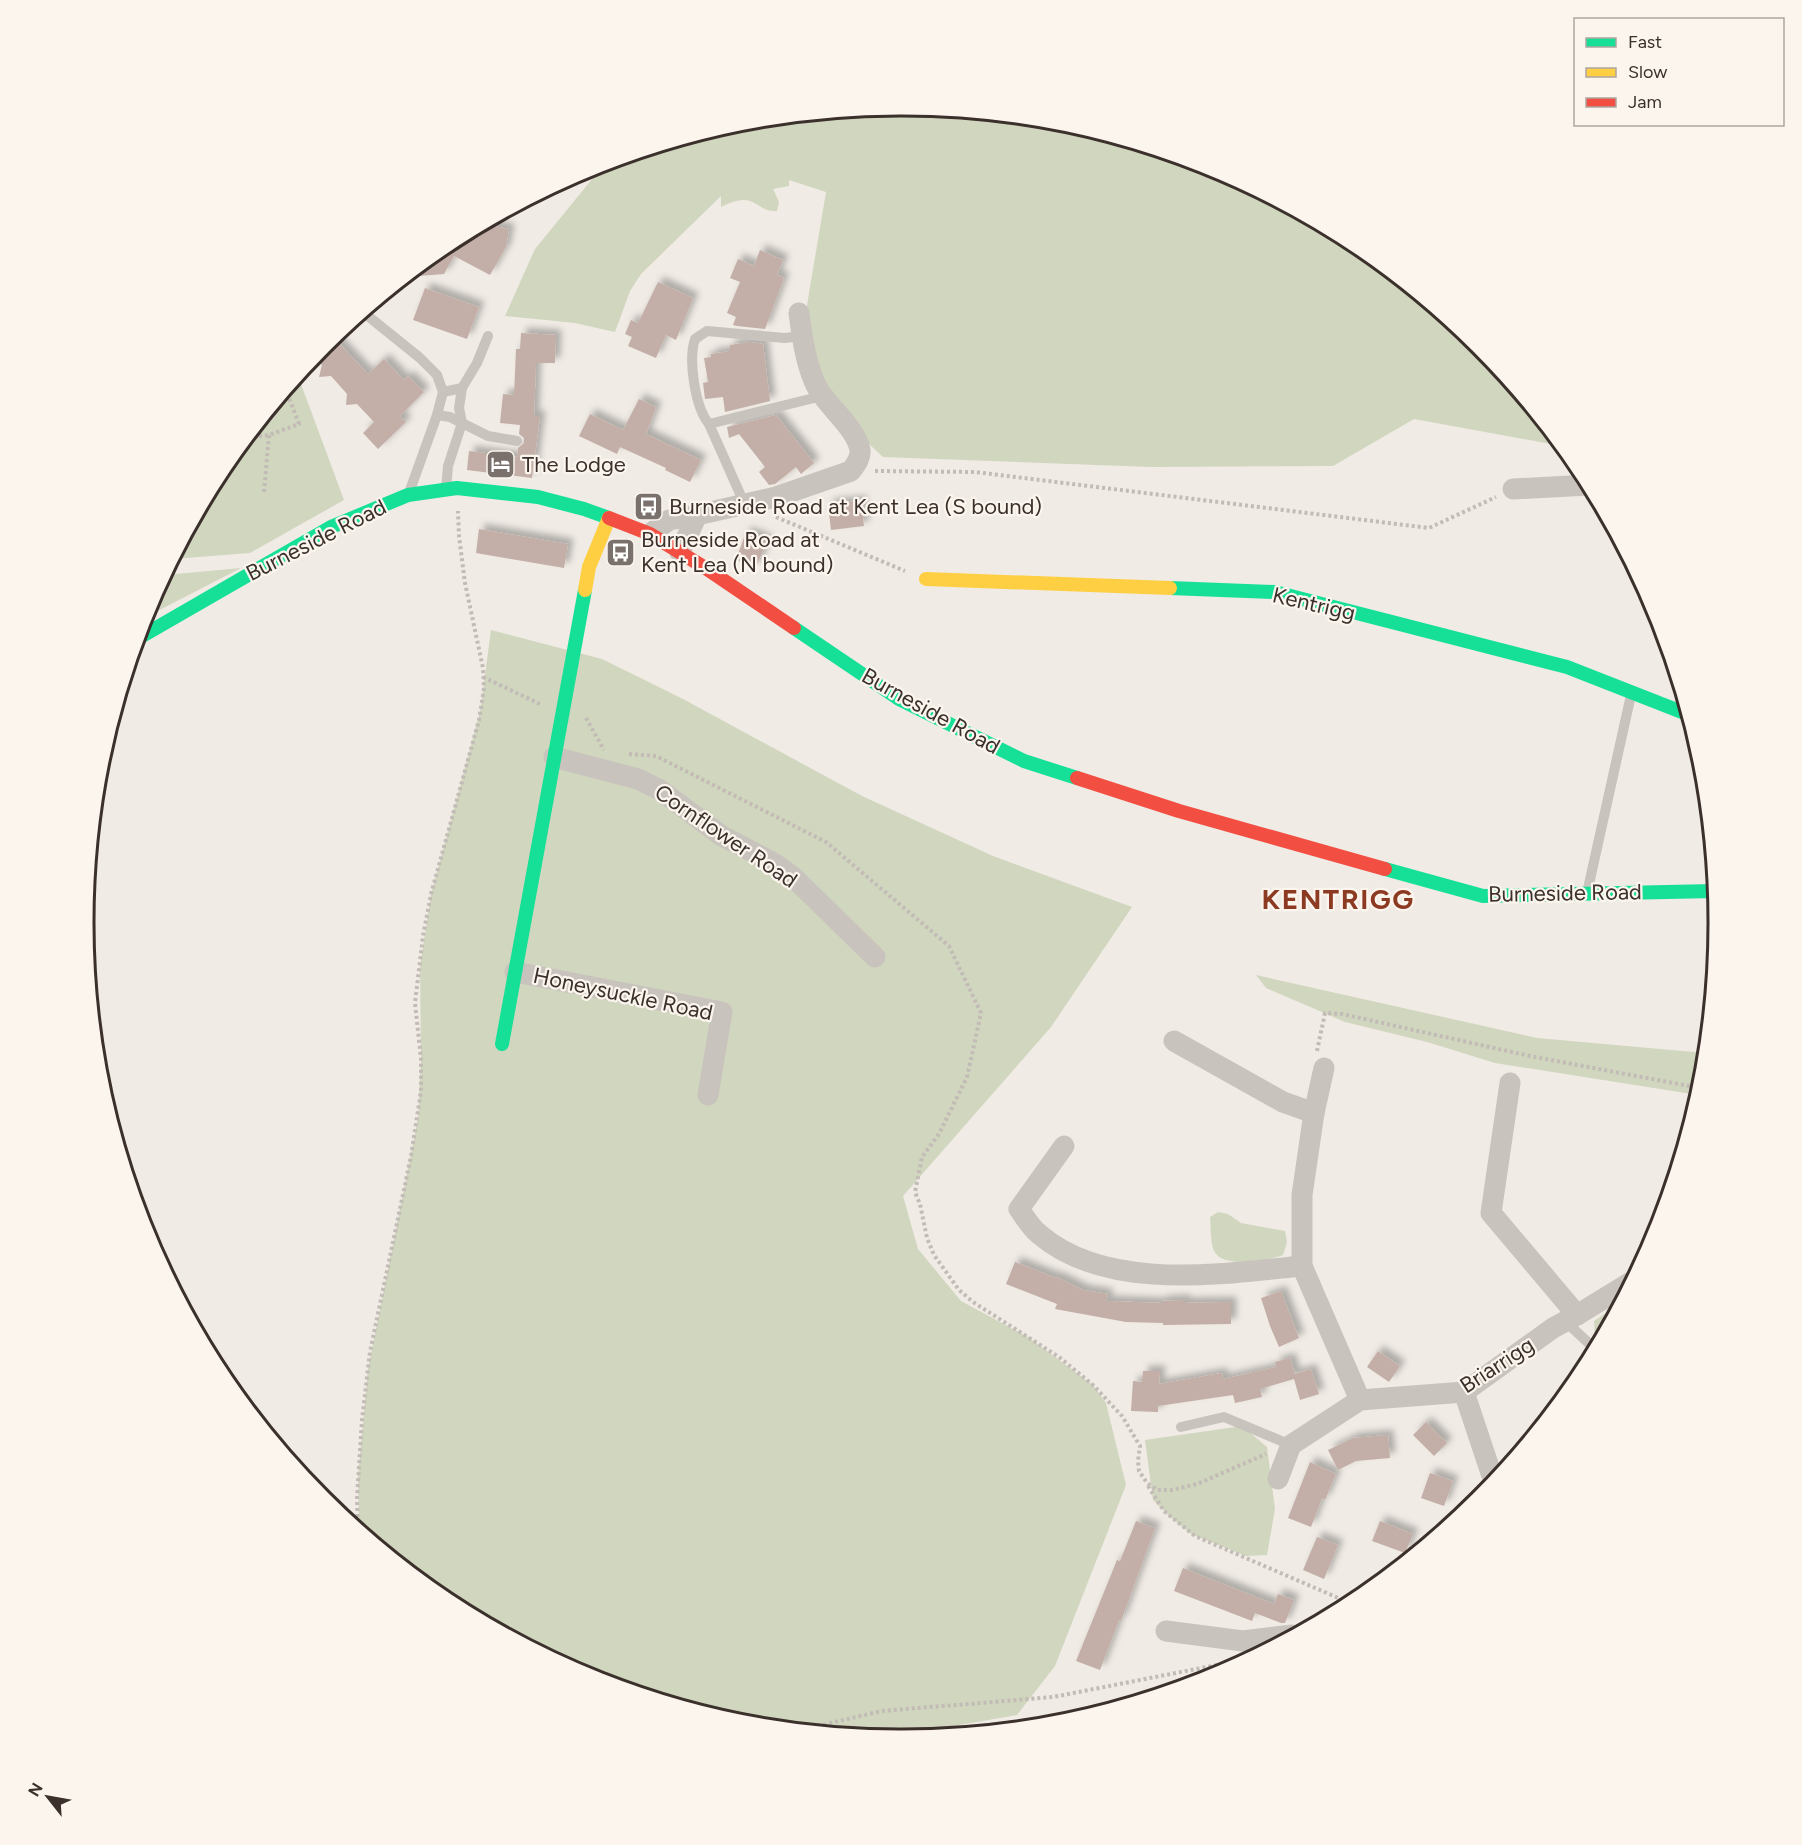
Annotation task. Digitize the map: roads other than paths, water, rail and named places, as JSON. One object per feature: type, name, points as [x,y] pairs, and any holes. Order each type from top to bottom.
[{"type":"street","points":[[650,534],[669,520],[697,516],[776,497],[852,471],[858,461],[860,451],[858,443],[822,396],[808,365],[799,313]]},
{"type":"street","points":[[1513,489],[1579,486]]},
{"type":"street","name":"Burneside Road","points":[[149,633],[331,527],[365,510],[408,495],[451,489],[538,496],[609,518],[650,534],[899,699],[1024,761],[1179,811],[1483,896],[1707,891]]},
{"type":"street","points":[[680,552],[697,516]]},
{"type":"street","points":[[502,1044],[589,567],[609,518]]},
{"type":"street","name":"Kentrigg","points":[[926,579],[1275,592],[1567,667],[1679,711]]},
{"type":"street","name":"Cornflower Road","points":[[554,757],[638,779],[660,790],[722,836],[774,863],[875,957]]},
{"type":"street","name":"Honeysuckle Road","points":[[515,972],[722,1012],[708,1095]]},
{"type":"street","points":[[1174,1041],[1283,1102],[1314,1113]]},
{"type":"street","points":[[1320,1061],[1302,1195],[1302,1266],[1360,1400]]},
{"type":"street","points":[[1509,1083],[1491,1214],[1571,1318]]},
{"type":"street","points":[[1064,1146],[1019,1209],[1038,1234],[1068,1253],[1116,1270],[1198,1276],[1302,1266]]},
{"type":"street","name":"Briarrigg","points":[[1291,1445],[1360,1400],[1464,1392],[1552,1328],[1619,1289]]},
{"type":"street","points":[[1464,1392],[1491,1472]]},
{"type":"street","points":[[1278,1479],[1291,1445]]},
{"type":"street","points":[[1166,1631],[1243,1641],[1274,1637]]},
{"type":"lane","points":[[369,316],[420,357],[437,375],[443,392],[408,495]]},
{"type":"lane","points":[[745,505],[709,424],[702,416],[696,396],[692,357],[695,339],[707,330],[785,338],[802,336]]},
{"type":"lane","points":[[451,489],[448,466],[462,423],[459,408],[462,388],[477,363],[488,336]]},
{"type":"lane","points":[[443,392],[462,388]]},
{"type":"lane","points":[[709,424],[822,396]]},
{"type":"lane","points":[[437,415],[450,417],[488,436],[518,441]]},
{"type":"lane","points":[[1586,894],[1632,692]]},
{"type":"lane","points":[[1571,1318],[1589,1342]]},
{"type":"lane","points":[[1181,1427],[1224,1417],[1291,1445]]},
{"type":"place","name":"The Lodge","points":[[501,464]]},
{"type":"place","name":"Burneside Road at Kent Lea (S bound)","points":[[648,506]]},
{"type":"place","name":"Burneside Road at Kent Lea (N bound)","points":[[620,552]]},
{"type":"district","name":"KENTRIGG","points":[[1338,899]]}]
